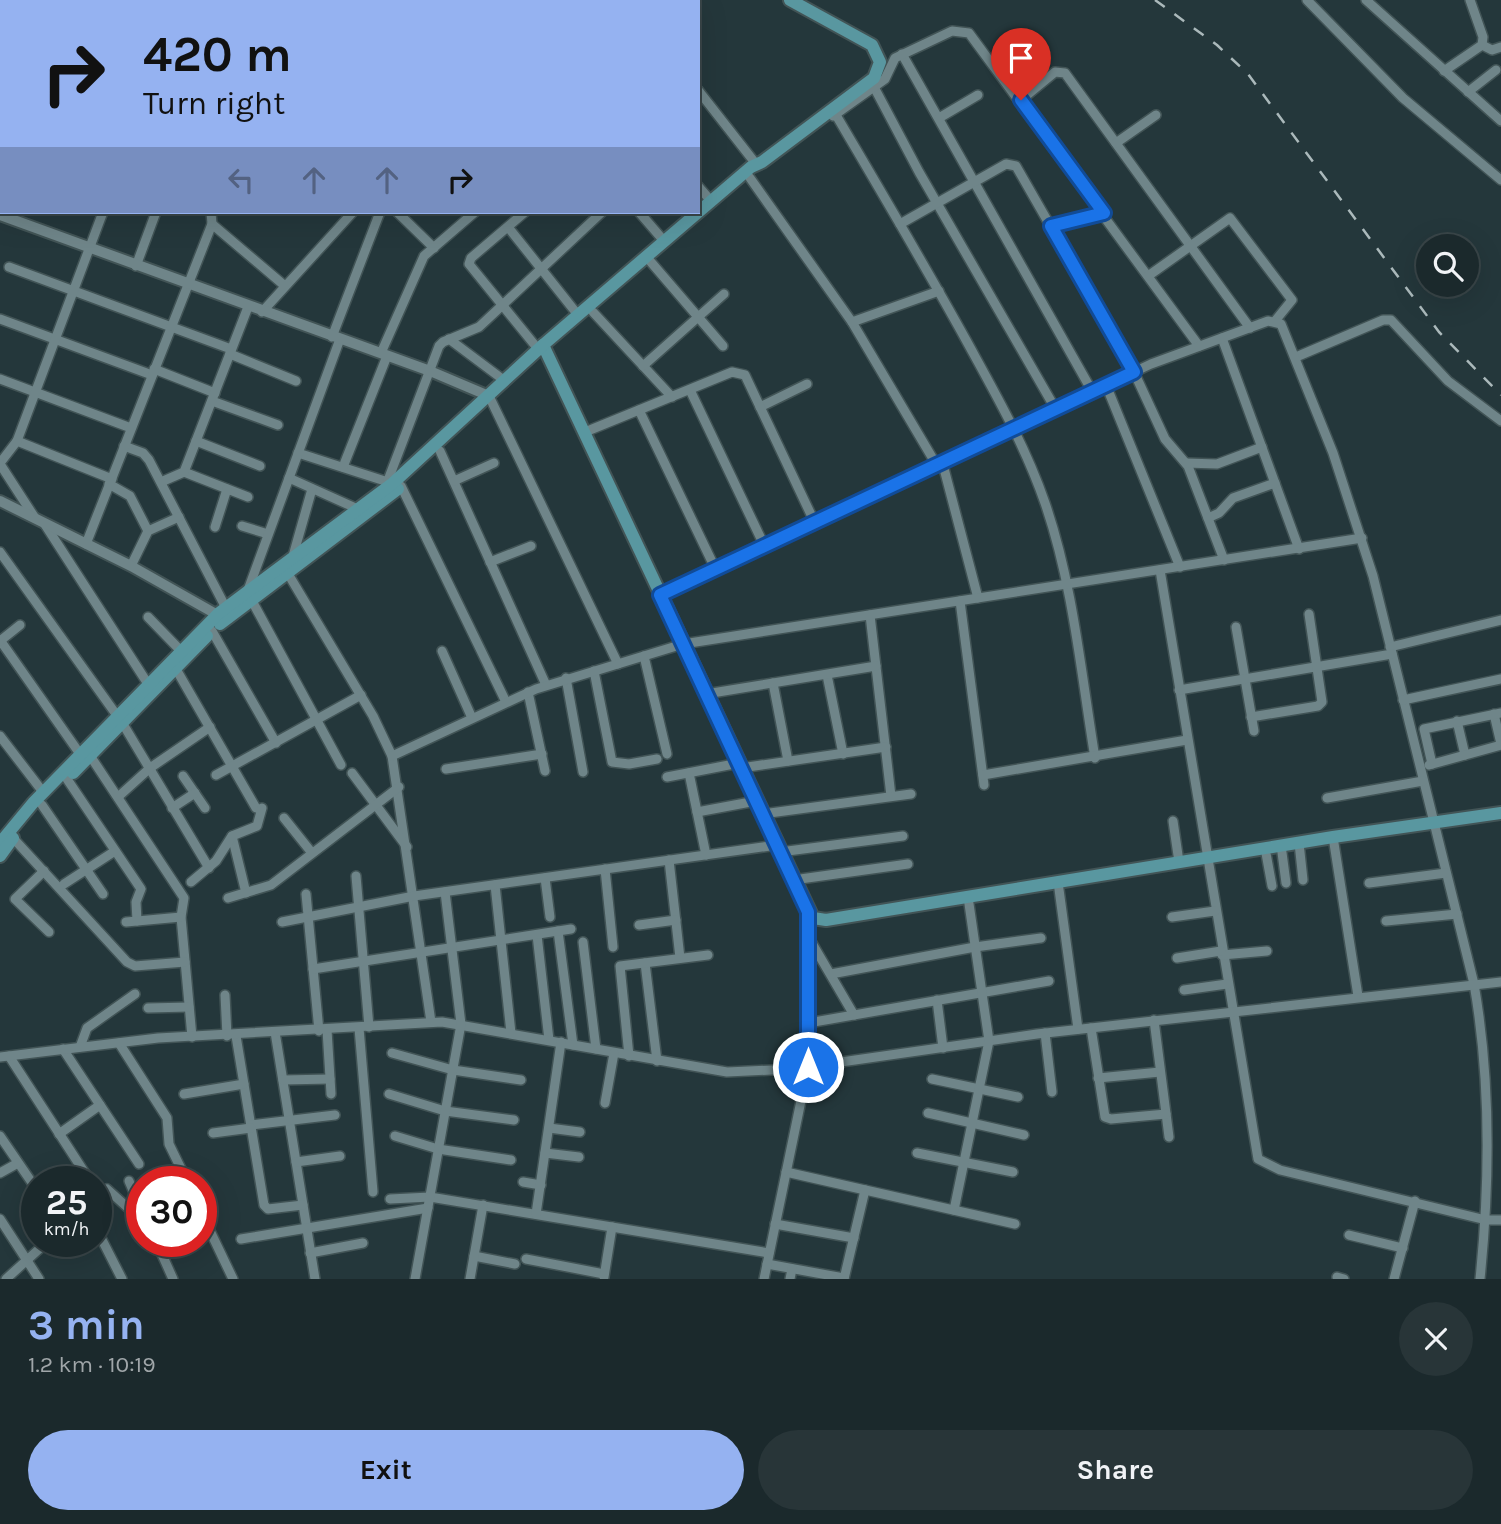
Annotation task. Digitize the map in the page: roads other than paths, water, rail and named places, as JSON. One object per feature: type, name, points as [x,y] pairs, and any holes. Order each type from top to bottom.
[{"type":"main road","points":[[700,210],[874,82],[880,62],[872,45],[790,0]]},
{"type":"main road","points":[[250,595],[293,556],[358,509],[491,400],[505,381],[593,312],[750,178],[760,165]]},
{"type":"main road","points":[[120,720],[148,684],[223,614],[287,572],[401,486],[578,315],[696,214]]},
{"type":"main road","points":[[543,349],[585,432],[808,912],[814,918],[826,920],[1281,845],[1501,813]]},
{"type":"main road","points":[[0,856],[5,834],[120,720],[176,669],[212,631],[223,614]]},
{"type":"main road","points":[[43,798],[67,779],[86,753]]},
{"type":"street","points":[[1307,0],[1403,98],[1501,180]]},
{"type":"street","points":[[1366,0],[1500,119]]},
{"type":"street","points":[[1444,71],[1482,45],[1483,37],[1470,0]]},
{"type":"street","points":[[700,92],[760,165],[836,115],[874,82],[886,79],[895,58],[952,31],[965,30],[1021,100],[1199,346]]},
{"type":"street","points":[[1482,45],[1492,50],[1501,47]]},
{"type":"street","points":[[902,54],[1092,391]]},
{"type":"street","points":[[1021,100],[1055,72],[1062,71],[1250,328]]},
{"type":"street","points":[[1468,92],[1496,71]]},
{"type":"street","points":[[874,82],[938,205],[1055,408]]},
{"type":"street","points":[[939,118],[978,95]]},
{"type":"street","points":[[836,115],[939,291],[1014,427],[1045,504],[1067,585],[1095,758]]},
{"type":"street","points":[[1116,143],[1156,115]]},
{"type":"street","points":[[900,224],[1013,163],[1134,372],[1165,439],[1186,463],[1224,560]]},
{"type":"street","points":[[750,178],[852,322],[939,462],[978,598]]},
{"type":"street","points":[[700,188],[711,201]]},
{"type":"street","points":[[1051,226],[1104,213]]},
{"type":"street","points":[[102,214],[17,441],[0,463],[148,684]]},
{"type":"street","points":[[136,266],[155,214]]},
{"type":"street","points":[[86,544],[212,224],[211,214]]},
{"type":"street","points":[[262,312],[351,214]]},
{"type":"street","points":[[341,765],[250,595],[268,534],[379,214]]},
{"type":"street","points":[[399,214],[434,248]]},
{"type":"street","points":[[343,467],[417,268],[469,214]]},
{"type":"street","points":[[523,214],[468,261],[470,268],[543,349]]},
{"type":"street","points":[[298,453],[343,467],[386,486],[439,346],[449,339],[472,332],[600,214]]},
{"type":"street","points":[[641,214],[664,241]]},
{"type":"street","points":[[0,215],[24,218],[88,248],[430,371],[491,400],[618,664]]},
{"type":"street","points":[[660,595],[1134,372],[1199,346],[1275,321],[1292,300],[1233,219],[1226,218],[1148,276]]},
{"type":"street","points":[[212,224],[285,286]]},
{"type":"street","points":[[508,227],[578,315]]},
{"type":"street","points":[[650,261],[723,346]]},
{"type":"street","points":[[9,267],[171,327],[296,381]]},
{"type":"street","points":[[852,322],[939,291]]},
{"type":"street","points":[[643,366],[724,294]]},
{"type":"street","points":[[184,472],[248,307]]},
{"type":"street","points":[[593,312],[672,397]]},
{"type":"street","points":[[0,319],[55,341],[153,372],[278,425]]},
{"type":"street","points":[[1296,357],[1383,320],[1391,320],[1448,381],[1501,421]]},
{"type":"street","points":[[1275,321],[1285,328],[1362,538],[1474,984],[1483,1037],[1486,1082],[1486,1220],[1479,1279]]},
{"type":"street","points":[[1222,338],[1299,549]]},
{"type":"street","points":[[449,339],[505,381]]},
{"type":"street","points":[[585,432],[737,372],[745,375],[814,522]]},
{"type":"street","points":[[0,379],[131,428]]},
{"type":"street","points":[[760,407],[807,384]]},
{"type":"street","points":[[1106,385],[1180,567]]},
{"type":"street","points":[[690,390],[764,545]]},
{"type":"street","points":[[639,410],[715,568]]},
{"type":"street","points":[[17,441],[111,481],[130,496],[148,531]]},
{"type":"street","points":[[196,441],[260,466]]},
{"type":"street","points":[[124,446],[147,457],[223,614]]},
{"type":"street","points":[[1186,463],[1217,464],[1262,447]]},
{"type":"street","points":[[440,451],[546,685]]},
{"type":"street","points":[[454,481],[494,463]]},
{"type":"street","points":[[161,482],[184,472],[248,498]]},
{"type":"street","points":[[289,478],[358,509]]},
{"type":"street","points":[[1208,518],[1219,513],[1233,498],[1275,483]]},
{"type":"street","points":[[401,486],[506,702]]},
{"type":"street","points":[[215,527],[227,489]]},
{"type":"street","points":[[293,556],[312,489]]},
{"type":"street","points":[[0,501],[223,614]]},
{"type":"street","points":[[131,566],[148,531],[178,517]]},
{"type":"street","points":[[242,526],[268,534]]},
{"type":"street","points":[[392,756],[546,685],[683,644],[1362,538]]},
{"type":"street","points":[[490,562],[531,546]]},
{"type":"street","points":[[0,552],[120,720],[209,868]]},
{"type":"street","points":[[1160,570],[1231,1011],[1258,1159],[1280,1170],[1486,1220],[1501,1220]]},
{"type":"street","points":[[287,572],[361,695],[392,756],[408,848],[431,1022]]},
{"type":"street","points":[[960,601],[984,785]]},
{"type":"street","points":[[1251,717],[1318,706],[1323,696],[1309,614]]},
{"type":"street","points":[[870,615],[891,796]]},
{"type":"street","points":[[148,617],[181,651]]},
{"type":"street","points":[[1179,690],[1318,667],[1391,651],[1501,620]]},
{"type":"street","points":[[20,625],[0,640],[118,797],[181,891],[185,903],[181,917],[191,1037]]},
{"type":"street","points":[[1236,627],[1254,731]]},
{"type":"street","points":[[212,631],[276,743]]},
{"type":"street","points":[[442,652],[472,718]]},
{"type":"street","points":[[644,656],[667,754]]},
{"type":"street","points":[[706,694],[876,666]]},
{"type":"street","points":[[176,669],[259,808],[257,826],[232,836],[209,868],[191,882]]},
{"type":"street","points":[[594,671],[612,762],[629,764],[657,759]]},
{"type":"street","points":[[827,675],[843,754]]},
{"type":"street","points":[[565,678],[583,772]]},
{"type":"street","points":[[1403,700],[1501,679]]},
{"type":"street","points":[[773,684],[788,761]]},
{"type":"street","points":[[528,692],[545,771]]},
{"type":"street","points":[[216,775],[361,695]]},
{"type":"street","points":[[1419,768],[1501,744],[1498,713],[1424,729],[1432,764]]},
{"type":"street","points":[[1457,721],[1465,755]]},
{"type":"street","points":[[118,797],[150,768],[210,727]]},
{"type":"street","points":[[0,736],[43,798],[103,894]]},
{"type":"street","points":[[983,775],[1095,758],[1187,740]]},
{"type":"street","points":[[667,777],[886,747]]},
{"type":"street","points":[[446,769],[542,754]]},
{"type":"street","points":[[352,772],[408,848]]},
{"type":"street","points":[[689,773],[706,855]]},
{"type":"street","points":[[183,776],[205,808]]},
{"type":"street","points":[[67,779],[141,889],[136,901],[137,921]]},
{"type":"street","points":[[1327,799],[1423,781]]},
{"type":"street","points":[[228,898],[271,885],[399,787]]},
{"type":"street","points":[[172,808],[195,793]]},
{"type":"street","points":[[762,814],[911,794]]},
{"type":"street","points":[[697,812],[756,801]]},
{"type":"street","points":[[284,818],[313,853]]},
{"type":"street","points":[[1172,821],[1179,862]]},
{"type":"street","points":[[5,834],[44,871],[127,962],[135,966],[185,962]]},
{"type":"street","points":[[232,836],[246,893]]},
{"type":"street","points":[[282,922],[414,896],[669,860],[903,836]]},
{"type":"street","points":[[1333,837],[1358,996]]},
{"type":"street","points":[[1298,843],[1303,880]]},
{"type":"street","points":[[1281,845],[1286,883]]},
{"type":"street","points":[[1265,848],[1272,886]]},
{"type":"street","points":[[64,884],[116,850]]},
{"type":"street","points":[[669,860],[680,958]]},
{"type":"street","points":[[793,880],[908,864]]},
{"type":"street","points":[[605,869],[612,947]]},
{"type":"street","points":[[44,871],[15,900],[49,932]]},
{"type":"street","points":[[1369,883],[1446,873]]},
{"type":"street","points":[[356,876],[363,962],[373,1192]]},
{"type":"street","points":[[545,878],[550,917]]},
{"type":"street","points":[[1058,882],[1078,1029]]},
{"type":"street","points":[[495,885],[511,1033]]},
{"type":"street","points":[[415,1279],[461,1024],[445,892]]},
{"type":"street","points":[[306,894],[313,969],[331,1094]]},
{"type":"street","points":[[954,1210],[989,1041],[968,897]]},
{"type":"street","points":[[1172,917],[1215,911]]},
{"type":"street","points":[[764,1279],[808,1067],[808,912]]},
{"type":"street","points":[[1386,921],[1457,914]]},
{"type":"street","points":[[126,922],[181,917]]},
{"type":"street","points":[[639,925],[676,920]]},
{"type":"street","points":[[313,969],[570,929]]},
{"type":"street","points":[[558,931],[573,1045]]},
{"type":"street","points":[[537,935],[549,1040]]},
{"type":"street","points":[[808,937],[854,1015]]},
{"type":"street","points":[[831,974],[975,947],[1041,938]]},
{"type":"street","points":[[583,942],[596,1049]]},
{"type":"street","points":[[1177,958],[1267,951]]},
{"type":"street","points":[[629,1055],[619,967],[708,955]]},
{"type":"street","points":[[646,963],[657,1061]]},
{"type":"street","points":[[808,1023],[1049,981]]},
{"type":"street","points":[[80,1166],[4,1056],[191,1037],[323,1031],[431,1022],[461,1024],[657,1061],[737,1072],[808,1067],[1045,1033],[1501,982]]},
{"type":"street","points":[[1184,990],[1227,984]]},
{"type":"street","points":[[80,1047],[87,1028],[135,994]]},
{"type":"street","points":[[225,995],[244,1084],[265,1208],[303,1205]]},
{"type":"street","points":[[937,1000],[943,1048]]},
{"type":"street","points":[[148,1008],[189,1007]]},
{"type":"street","points":[[1154,1020],[1169,1137]]},
{"type":"street","points":[[1091,1028],[1104,1114],[1108,1119],[1166,1114]]},
{"type":"street","points":[[275,1032],[315,1279]]},
{"type":"street","points":[[1045,1033],[1052,1091]]},
{"type":"street","points":[[536,1214],[561,1042]]},
{"type":"street","points":[[119,1043],[167,1118],[169,1144],[180,1166]]},
{"type":"street","points":[[63,1049],[139,1164]]},
{"type":"street","points":[[392,1053],[453,1070],[521,1080]]},
{"type":"street","points":[[605,1103],[614,1053]]},
{"type":"street","points":[[1098,1078],[1160,1072]]},
{"type":"street","points":[[283,1080],[330,1079]]},
{"type":"street","points":[[933,1079],[1018,1097]]},
{"type":"street","points":[[184,1094],[244,1084]]},
{"type":"street","points":[[389,1094],[445,1111],[514,1119]]},
{"type":"street","points":[[59,1134],[100,1105]]},
{"type":"street","points":[[928,1113],[1024,1135]]},
{"type":"street","points":[[213,1133],[335,1115]]},
{"type":"street","points":[[548,1128],[580,1132]]},
{"type":"street","points":[[0,1136],[21,1167]]},
{"type":"street","points":[[395,1136],[438,1149],[511,1160]]},
{"type":"street","points":[[545,1153],[579,1157]]},
{"type":"street","points":[[917,1153],[1013,1172]]},
{"type":"street","points":[[296,1162],[340,1156]]},
{"type":"street","points":[[0,1173],[18,1163]]},
{"type":"street","points":[[786,1172],[1015,1224]]},
{"type":"street","points":[[523,1182],[541,1185]]},
{"type":"street","points":[[767,1264],[844,1278],[865,1190]]},
{"type":"street","points":[[112,1194],[126,1206]]},
{"type":"street","points":[[390,1199],[430,1197],[769,1253]]},
{"type":"street","points":[[1394,1279],[1415,1201]]},
{"type":"street","points":[[470,1279],[483,1205]]},
{"type":"street","points":[[241,1239],[428,1208]]},
{"type":"street","points":[[0,1219],[38,1279]]},
{"type":"street","points":[[775,1224],[854,1238]]},
{"type":"street","points":[[526,1259],[604,1277],[612,1227]]},
{"type":"street","points":[[1349,1235],[1403,1248]]},
{"type":"street","points":[[310,1253],[363,1243]]},
{"type":"street","points":[[217,1246],[233,1279]]},
{"type":"street","points":[[474,1256],[514,1264]]},
{"type":"street","points":[[6,1279],[30,1257]]},
{"type":"street","points":[[111,1257],[122,1279]]},
{"type":"street","points":[[163,1257],[173,1279]]},
{"type":"street","points":[[790,1279],[792,1269]]},
{"type":"railway","points":[[1155,0],[1217,45],[1248,74],[1439,332],[1501,395]]}]
